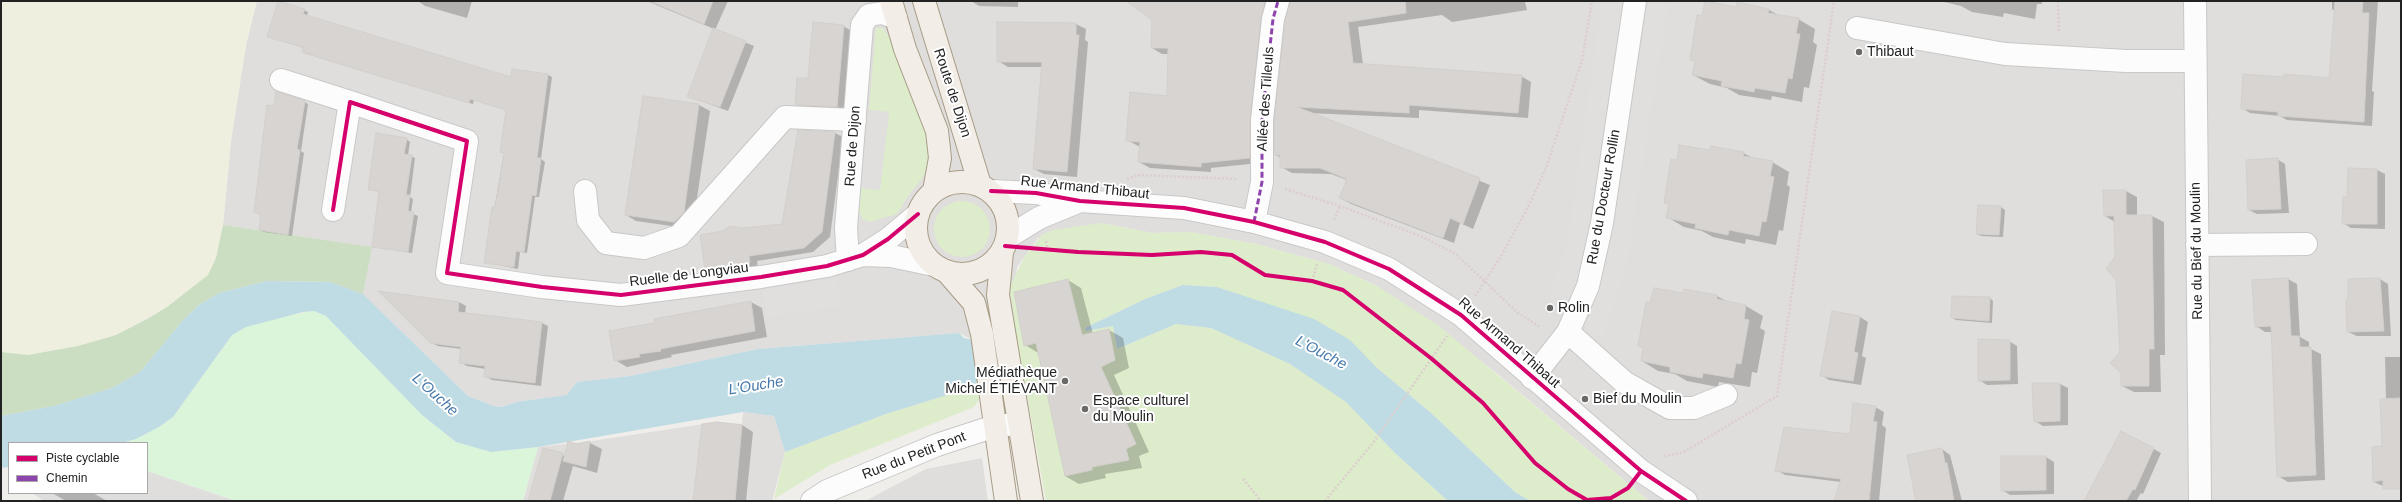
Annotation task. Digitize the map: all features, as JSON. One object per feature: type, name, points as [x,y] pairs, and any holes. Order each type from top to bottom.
[{"type":"main road","name":"Route de Dijon","points":[[924,1],[986,188]]},
{"type":"main road","name":"Route de Dijon","points":[[893,10],[905,49],[937,131],[940,158],[934,191]]},
{"type":"main road","points":[[1006,501],[982,334],[974,303],[941,268],[924,254],[918,242],[916,228],[918,214],[924,201],[934,191],[944,185],[956,182],[986,188],[1000,200],[1006,212],[1009,224],[998,295],[1032,501]]},
{"type":"main road","points":[[941,268],[963,274],[978,272],[992,264],[1005,245]]},
{"type":"street","points":[[879,1],[893,10]]},
{"type":"street","name":"Allée des Tilleuls","points":[[1254,222],[1262,182],[1262,120],[1273,19],[1278,1]]},
{"type":"street","name":"Rue du Docteur Rollin","points":[[1532,378],[1563,340],[1588,286],[1602,223],[1635,1]]},
{"type":"street","name":"Rue du Bief du Moulin","points":[[2195,1],[2200,501]]},
{"type":"street","name":"Rue de Dijon","points":[[855,257],[846,228],[862,25],[869,15],[893,10]]},
{"type":"street","points":[[1857,28],[2005,54],[2126,61],[2195,61]]},
{"type":"street","points":[[281,80],[350,102],[333,210]]},
{"type":"street","name":"Ruelle de Longviau","points":[[350,102],[467,141],[447,273],[542,287],[621,295],[762,277],[855,257],[892,256],[941,268]]},
{"type":"street","points":[[585,191],[588,220],[606,242],[644,248],[678,236],[785,117],[854,120]]},
{"type":"street","name":"Rue Armand Thibaut","points":[[986,188],[1036,193],[1080,202],[1184,208],[1254,222],[1324,242],[1389,269],[1461,315],[1641,471],[1686,501]]},
{"type":"street","name":"Rue Armand Thibaut","points":[[1005,245],[1039,218],[1080,202]]},
{"type":"street","name":"Ruelle de Longviau","points":[[855,257],[888,239],[918,214]]},
{"type":"street","points":[[2197,245],[2306,244]]},
{"type":"street","points":[[1563,340],[1624,382],[1670,408],[1694,408],[1726,396]]},
{"type":"street","name":"Rue du Petit Pont","points":[[812,501],[827,491],[930,448],[995,426],[1019,424]]},
{"type":"path","points":[[1325,501],[1372,443],[1432,359],[1461,315],[1486,282],[1528,207],[1546,168],[1582,60],[1592,1]]},
{"type":"path","points":[[1005,245],[1085,252],[1152,255],[1201,252],[1232,255],[1265,275],[1312,281],[1343,290],[1432,359],[1483,403],[1535,463],[1568,489],[1587,500],[1611,498],[1628,488],[1641,471],[1656,458],[1684,452],[1777,396],[1834,1]]},
{"type":"path","points":[[2058,1],[2060,57]]},
{"type":"path","points":[[1486,282],[1518,313],[1563,340]]},
{"type":"path","points":[[1243,479],[1261,501]]},
{"type":"shaded area","points":[[257,1],[2401,1],[2401,501],[1649,501],[1494,371],[1377,286],[1329,264],[1256,244],[1190,232],[1152,233],[1101,223],[1038,238],[1017,267],[1013,318],[1016,335],[973,340],[959,333],[758,349],[630,376],[577,382],[568,395],[516,402],[502,407],[494,406],[468,396],[363,294],[371,247],[223,225],[231,141],[246,45]]},
{"type":"shaded area","points":[[1602,1],[1624,1],[1586,253],[1569,300],[1549,294],[1567,245]]},
{"type":"shaded area","points":[[1648,1],[1669,1],[1626,267],[1603,337],[1585,330],[1607,263]]},
{"type":"shaded area","points":[[869,110],[889,112],[880,190],[860,188]]},
{"type":"shaded area","points":[[837,279],[841,306],[767,317],[763,290]]},
{"type":"shaded area","points":[[743,412],[774,416],[785,452],[772,501],[523,501],[538,447],[592,441],[717,422],[742,424]]},
{"type":"shaded area","points":[[982,458],[988,501],[865,501],[926,469]]},
{"type":"shaded area","points":[[148,471],[236,501],[44,501],[34,494],[148,494]]},
{"type":"green space","points":[[1,1],[257,1],[246,45],[231,141],[223,225],[216,258],[208,275],[167,307],[116,335],[78,346],[28,355],[1,352]]},
{"type":"green space","points":[[876,28],[883,28],[892,41],[930,137],[931,158],[927,172],[909,195],[897,214],[869,222],[863,219],[859,212],[860,188],[880,189],[889,112],[869,110]]},
{"type":"green space","points":[[962,201],[973,203],[982,209],[988,218],[990,229],[988,240],[982,249],[973,255],[962,257],[951,255],[942,249],[936,240],[934,229],[936,218],[942,209],[951,203]]},
{"type":"green space","points":[[1101,223],[1152,233],[1190,232],[1256,244],[1329,264],[1377,286],[1439,326],[1649,501],[1530,501],[1515,492],[1430,412],[1377,368],[1261,303],[1217,287],[1183,285],[1145,299],[1085,328],[1086,331],[1113,326],[1117,349],[1176,324],[1211,328],[1290,364],[1347,402],[1395,453],[1448,501],[1046,501],[1024,378],[1016,378],[1018,347],[1010,292],[1012,282],[1025,256],[1043,234],[1053,230]]},
{"type":"green space","points":[[223,225],[372,247],[363,294],[330,282],[267,281],[219,293],[199,305],[184,319],[140,372],[112,388],[54,406],[1,416],[1,352],[28,355],[78,346],[116,335],[149,318],[167,307],[208,275],[216,258]]},
{"type":"green space","points":[[314,311],[326,316],[422,415],[456,442],[491,452],[538,447],[523,501],[237,501],[148,471],[148,442],[125,442],[136,439],[159,427],[173,417],[232,335],[246,327],[275,318]]},
{"type":"green space","points":[[978,382],[979,400],[974,407],[830,465],[774,499],[785,452],[886,414],[963,390]]},
{"type":"water","name":"L'Ouche","points":[[267,281],[330,282],[363,294],[468,396],[494,406],[502,407],[516,402],[567,395],[577,382],[630,376],[758,349],[959,333],[964,338],[973,340],[978,382],[963,390],[886,414],[785,452],[774,416],[743,412],[538,447],[491,452],[456,442],[422,415],[326,316],[314,311],[303,312],[246,327],[232,335],[173,417],[159,427],[136,439],[125,442],[8,442],[8,467],[1,468],[1,416],[54,406],[112,388],[140,372],[184,319],[199,305],[219,293]]},
{"type":"water","name":"L'Ouche","points":[[1183,285],[1217,287],[1314,319],[1350,340],[1377,368],[1430,412],[1515,492],[1530,501],[1448,501],[1395,453],[1346,402],[1290,364],[1211,328],[1176,324],[1117,349],[1113,326],[1086,331],[1085,328],[1145,299]]},
{"type":"building","points":[[278,1],[305,9],[303,14],[511,77],[512,69],[548,74],[537,158],[541,158],[536,196],[532,195],[524,252],[516,251],[514,267],[484,263],[492,207],[495,207],[504,153],[500,152],[506,110],[470,99],[469,103],[346,66],[302,52],[303,47],[267,37]]},
{"type":"building","points":[[650,1],[713,1],[704,24]]},
{"type":"building","points":[[1126,1],[1265,1],[1261,18],[1250,119],[1250,158],[1201,163],[1201,167],[1138,162],[1140,142],[1126,141],[1130,92],[1167,96],[1168,48],[1151,48],[1152,20]]},
{"type":"building","points":[[1290,1],[1405,1],[1406,13],[1348,22],[1353,63],[1522,75],[1518,113],[1409,105],[1409,113],[1297,107],[1480,178],[1463,224],[1450,218],[1443,238],[1339,198],[1347,179],[1320,168],[1280,168],[1280,155],[1274,155],[1274,121],[1285,21]]},
{"type":"building","points":[[1705,1],[1736,7],[1737,2],[1769,9],[1768,13],[1799,18],[1796,34],[1800,34],[1792,79],[1788,78],[1785,93],[1755,88],[1754,92],[1721,86],[1722,81],[1692,75],[1695,61],[1690,60],[1697,15],[1702,16]]},
{"type":"building","points":[[2335,1],[2363,1],[2362,13],[2369,13],[2364,122],[2278,116],[2278,112],[2241,109],[2243,74],[2283,77],[2284,74],[2329,78]]},
{"type":"building","points":[[813,22],[844,25],[837,107],[795,105],[797,78],[808,78]]},
{"type":"building","points":[[997,22],[1076,23],[1076,35],[1079,35],[1067,172],[1033,169],[1042,62],[997,62]]},
{"type":"building","points":[[713,28],[746,41],[720,107],[687,97]]},
{"type":"building","points":[[276,91],[305,101],[297,149],[300,150],[288,235],[259,230],[261,214],[254,212],[267,105],[274,106]]},
{"type":"building","points":[[643,96],[699,104],[684,212],[674,222],[625,215]]},
{"type":"building","points":[[798,130],[835,132],[822,232],[804,248],[749,256],[750,263],[705,269],[700,235],[723,231],[730,226],[743,228],[782,224]]},
{"type":"building","points":[[376,133],[407,138],[404,154],[412,155],[406,195],[410,195],[408,211],[414,212],[408,252],[372,247],[379,191],[368,190]]},
{"type":"building","points":[[1679,145],[1710,150],[1711,146],[1744,152],[1743,156],[1773,161],[1770,176],[1774,177],[1766,222],[1762,221],[1759,236],[1729,230],[1728,235],[1695,228],[1696,224],[1666,218],[1669,204],[1664,203],[1671,159],[1677,160]]},
{"type":"building","points":[[2278,158],[2281,209],[2248,210],[2246,160]]},
{"type":"building","points":[[2348,168],[2377,169],[2377,224],[2342,224],[2343,197],[2347,197]]},
{"type":"building","points":[[2103,190],[2126,190],[2126,215],[2152,215],[2154,349],[2149,349],[2149,386],[2121,386],[2121,373],[2110,363],[2120,352],[2116,280],[2106,269],[2115,257],[2114,216],[2104,216]]},
{"type":"building","points":[[1978,205],[2001,206],[1999,235],[1976,234]]},
{"type":"building","points":[[2288,278],[2291,336],[2299,336],[2300,347],[2311,347],[2316,475],[2277,477],[2271,326],[2255,327],[2252,280]]},
{"type":"building","points":[[2380,278],[2384,331],[2347,332],[2346,300],[2348,299],[2348,279]]},
{"type":"building","name":"Espace culturel du Moulin","points":[[1068,279],[1082,335],[1109,329],[1115,360],[1101,367],[1136,444],[1126,449],[1129,460],[1092,467],[1092,470],[1065,476],[1036,343],[1024,346],[1014,292]]},
{"type":"building","points":[[1654,288],[1683,293],[1684,289],[1717,295],[1717,299],[1746,305],[1744,319],[1749,320],[1741,364],[1736,363],[1733,378],[1703,373],[1702,378],[1670,372],[1670,367],[1641,361],[1643,347],[1638,346],[1646,302],[1650,303]]},
{"type":"building","points":[[378,291],[459,302],[458,312],[542,322],[535,383],[484,377],[485,366],[459,363],[461,347],[430,343]]},
{"type":"building","points":[[1952,296],[1990,297],[1989,321],[1951,318]]},
{"type":"building","points":[[751,301],[755,331],[660,349],[661,351],[639,354],[640,357],[614,361],[609,331],[654,323],[654,319]]},
{"type":"building","points":[[1832,311],[1860,316],[1854,352],[1858,353],[1853,381],[1820,376]]},
{"type":"building","points":[[1978,339],[2010,340],[2010,380],[1978,381]]},
{"type":"building","points":[[2032,383],[2060,383],[2060,421],[2034,422]]},
{"type":"building","points":[[2401,398],[2401,489],[2383,489],[2383,480],[2373,482],[2372,447],[2382,446],[2380,399]]},
{"type":"building","points":[[1853,403],[1876,406],[1873,421],[1877,422],[1869,501],[1834,501],[1841,479],[1775,471],[1784,427],[1850,434]]},
{"type":"building","points":[[717,422],[742,425],[735,501],[693,501],[702,424]]},
{"type":"building","points":[[2121,431],[2154,448],[2135,490],[2133,489],[2126,501],[2084,501]]},
{"type":"building","points":[[568,441],[577,444],[590,441],[586,467],[563,461]]},
{"type":"building","points":[[543,448],[563,453],[550,501],[528,501]]},
{"type":"building","points":[[1942,448],[1945,463],[1947,463],[1954,501],[1916,501],[1907,455]]},
{"type":"building","points":[[2001,456],[2046,456],[2046,490],[2001,491]]},
{"type":"marked path","points":[[1254,222],[1262,182],[1262,120],[1273,19],[1278,1]]},
{"type":"cycle path","points":[[333,210],[350,102],[467,141],[447,273],[542,287],[621,295],[761,277],[827,266],[863,255],[888,239],[918,214]]},
{"type":"cycle path","points":[[991,191],[1036,193],[1080,201],[1184,208],[1254,222],[1325,242],[1389,269],[1461,315],[1641,471],[1686,501]]},
{"type":"cycle path","points":[[1005,246],[1078,252],[1152,255],[1201,252],[1232,255],[1265,275],[1312,281],[1343,290],[1432,359],[1483,403],[1535,463],[1568,489],[1587,500],[1611,498],[1628,488],[1641,471]]},
{"type":"place","name":"Thibaut","points":[[1859,52]]},
{"type":"place","name":"Rolin","points":[[1550,308]]},
{"type":"place","name":"Médiathèque Michel ÉTIÉVANT","points":[[1065,381]]},
{"type":"place","name":"Bief du Moulin","points":[[1585,399]]},
{"type":"place","name":"Espace culturel du Moulin","points":[[1085,409]]}]
